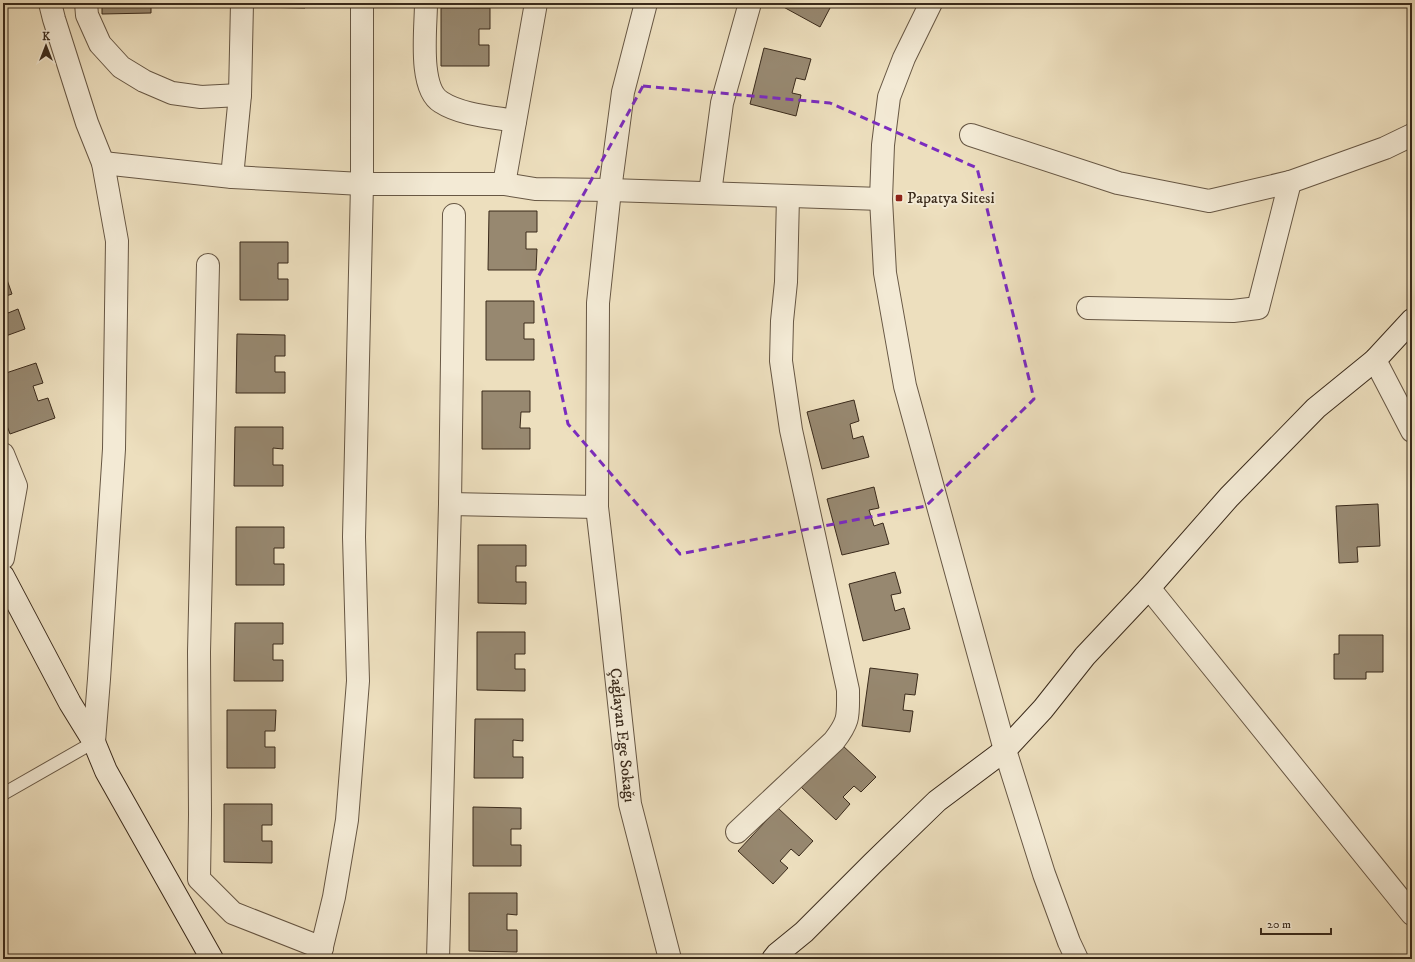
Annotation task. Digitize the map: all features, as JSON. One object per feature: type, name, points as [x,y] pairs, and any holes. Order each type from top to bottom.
[{"type":"street","points":[[50,3],[54,20],[88,123],[103,163],[117,240],[114,449],[94,742]]},
{"type":"street","points":[[86,3],[87,15],[100,44],[121,67],[144,81],[172,93],[201,97],[240,95]]},
{"type":"street","points":[[232,177],[240,95],[242,3]]},
{"type":"street","points":[[208,265],[199,652],[199,879],[233,913],[320,954],[334,898],[347,820],[358,682],[354,537],[362,184],[362,3]]},
{"type":"street","points":[[426,3],[425,71],[430,90],[440,102],[460,111],[515,121]]},
{"type":"street","points":[[504,184],[536,3]]},
{"type":"street","name":"Çağlayan Ege Sokağı","points":[[646,3],[623,92],[610,190],[598,303],[597,507],[630,804],[670,959]]},
{"type":"street","points":[[710,193],[722,103],[750,3]]},
{"type":"street","points":[[931,3],[904,58],[889,97],[883,145],[882,199],[885,273],[905,386],[1005,750],[1044,874],[1069,942],[1077,959]]},
{"type":"street","points":[[972,135],[1118,183],[1209,201],[1290,182],[1385,148],[1412,135]]},
{"type":"street","points":[[103,163],[232,177],[362,184],[504,184],[535,189],[882,199]]},
{"type":"street","points":[[1088,308],[1233,311],[1258,308],[1290,182]]},
{"type":"street","points":[[737,832],[834,741],[844,727],[848,717],[847,684],[791,430],[782,361],[782,321],[786,282],[788,196]]},
{"type":"street","points":[[438,959],[450,504],[454,215]]},
{"type":"street","points":[[773,959],[804,932],[938,801],[1005,750],[1043,709],[1085,656],[1149,588],[1229,497],[1316,408],[1375,360],[1412,320]]},
{"type":"street","points":[[1375,360],[1412,431]]},
{"type":"street","points":[[3,454],[16,486],[3,558]]},
{"type":"street","points":[[450,504],[597,507]]},
{"type":"street","points":[[3,576],[70,703],[94,742],[106,771],[212,959]]},
{"type":"street","points":[[1149,588],[1412,914]]},
{"type":"lane","points":[[3,794],[94,742]]},
{"type":"highlighted area","points":[[643,86],[830,103],[977,168],[1034,399],[926,506],[680,554],[568,424],[537,279]]},
{"type":"building","points":[[102,3],[151,3],[151,13],[102,14]]},
{"type":"building","points":[[257,3],[305,3],[305,8],[257,7]]},
{"type":"building","points":[[778,3],[821,3],[830,8],[820,27]]},
{"type":"building","points":[[441,8],[490,8],[490,29],[479,29],[479,45],[489,45],[489,66],[441,66]]},
{"type":"building","points":[[764,48],[811,59],[805,80],[796,78],[792,93],[801,95],[796,116],[750,104]]},
{"type":"building","points":[[489,211],[537,211],[537,232],[526,232],[526,249],[537,249],[536,270],[488,270]]},
{"type":"building","points":[[240,242],[288,242],[288,263],[278,263],[278,279],[288,279],[288,300],[240,300]]},
{"type":"building","points":[[5,274],[12,294],[3,297],[3,275]]},
{"type":"building","points":[[3,298],[8,313],[18,309],[25,329],[3,337]]},
{"type":"building","points":[[486,301],[534,301],[534,323],[524,323],[524,339],[534,339],[534,360],[486,360]]},
{"type":"building","points":[[237,334],[285,335],[285,356],[275,356],[275,372],[285,372],[285,393],[236,393]]},
{"type":"building","points":[[36,363],[43,383],[33,386],[38,401],[48,398],[55,418],[10,434],[3,415],[3,374]]},
{"type":"building","points":[[482,391],[530,391],[530,412],[521,412],[520,428],[530,428],[530,449],[482,449]]},
{"type":"building","points":[[854,400],[859,421],[850,424],[853,439],[863,436],[869,457],[822,469],[807,412]]},
{"type":"building","points":[[235,427],[283,427],[283,449],[273,448],[273,465],[283,465],[283,486],[234,486]]},
{"type":"building","points":[[874,487],[879,508],[869,510],[874,526],[883,523],[889,544],[842,555],[827,499]]},
{"type":"building","points":[[1378,504],[1380,546],[1357,547],[1358,562],[1339,563],[1336,506]]},
{"type":"building","points":[[236,527],[284,527],[284,548],[274,548],[274,564],[284,564],[284,585],[236,585]]},
{"type":"building","points":[[478,545],[526,545],[526,566],[516,566],[516,582],[526,582],[526,604],[478,603]]},
{"type":"building","points":[[895,572],[901,593],[891,595],[895,611],[904,608],[910,629],[863,641],[849,584]]},
{"type":"building","points":[[235,623],[283,623],[283,644],[273,644],[273,660],[283,660],[283,681],[234,681]]},
{"type":"building","points":[[477,632],[525,632],[525,654],[515,654],[515,669],[525,669],[525,691],[477,690]]},
{"type":"building","points":[[1339,635],[1383,635],[1383,672],[1366,672],[1366,679],[1334,679],[1334,654],[1339,654]]},
{"type":"building","points":[[870,668],[918,674],[915,695],[905,694],[903,710],[913,711],[910,732],[862,726]]},
{"type":"building","points":[[227,710],[276,710],[275,731],[265,731],[265,747],[275,747],[275,768],[227,768]]},
{"type":"building","points":[[475,719],[523,719],[523,741],[513,740],[513,757],[523,757],[523,778],[474,778]]},
{"type":"building","points":[[841,744],[876,777],[861,792],[854,786],[843,797],[850,804],[836,820],[801,787]]},
{"type":"building","points":[[224,804],[272,804],[272,825],[262,825],[262,841],[272,841],[272,863],[224,862]]},
{"type":"building","points":[[473,807],[521,808],[521,829],[511,829],[511,845],[521,845],[521,866],[473,866]]},
{"type":"building","points":[[778,808],[813,841],[799,856],[791,849],[780,861],[788,868],[773,884],[738,851]]},
{"type":"building","points":[[469,893],[517,893],[517,915],[507,914],[507,930],[517,930],[517,952],[469,951]]},
{"type":"place","name":"Papatya Sitesi","points":[[899,198]]}]
